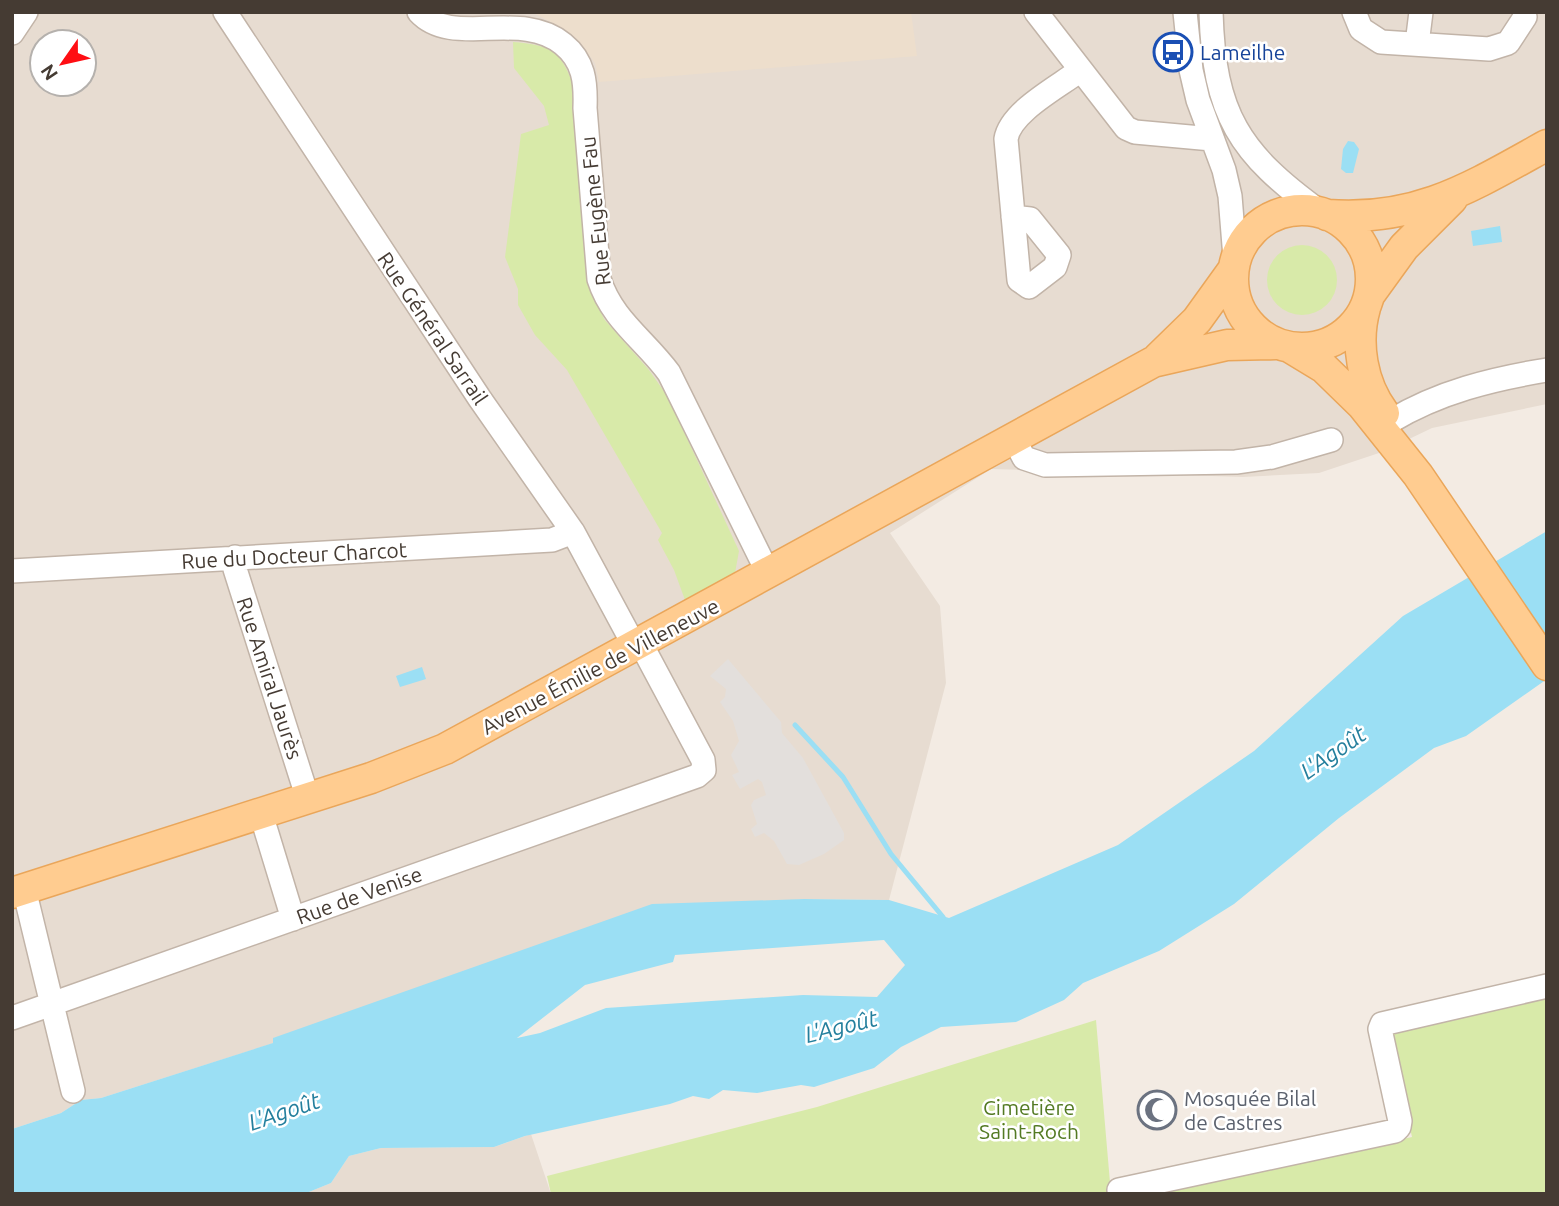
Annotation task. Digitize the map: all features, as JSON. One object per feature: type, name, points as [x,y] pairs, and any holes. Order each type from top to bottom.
[{"type":"main road","points":[[1547,145],[1454,196],[1379,216],[1288,212],[1259,224],[1245,239],[1234,264],[1233,293],[1242,315],[1256,332],[1343,383],[1418,475],[1547,665]]},
{"type":"main road","points":[[1284,346],[1327,345],[1356,323],[1367,301],[1404,247],[1454,196]]},
{"type":"main road","points":[[1324,214],[1344,224],[1358,239],[1367,256],[1371,275],[1360,327],[1365,371],[1373,396],[1391,421],[1418,475]]},
{"type":"main road","name":"Avenue Émilie de Villeneuve","points":[[18,891],[390,772],[445,749],[769,575],[1153,362],[1197,320],[1234,264]]},
{"type":"main road","name":"Avenue Émilie de Villeneuve","points":[[1153,362],[1227,345],[1284,346]]},
{"type":"street","points":[[12,33],[26,12]]},
{"type":"street","name":"Rue Général Sarrail","points":[[225,12],[480,399],[573,531],[704,760],[704,770]]},
{"type":"street","name":"Rue Eugène Fau","points":[[419,12],[427,20],[443,26],[534,29],[556,38],[575,57],[586,80],[585,108],[599,279],[609,304],[640,342],[652,349],[681,394],[769,575]]},
{"type":"street","points":[[1036,12],[1079,71],[1126,128],[1135,132],[1212,139]]},
{"type":"street","points":[[1185,12],[1191,70],[1230,196],[1234,264]]},
{"type":"street","points":[[1211,12],[1217,76],[1225,106],[1238,135],[1271,175],[1324,214]]},
{"type":"street","points":[[1354,12],[1361,29],[1374,39],[1418,44],[1499,47],[1508,43],[1525,17]]},
{"type":"street","points":[[1418,44],[1421,12]]},
{"type":"street","points":[[1013,217],[1006,139],[1009,127],[1016,117],[1079,71]]},
{"type":"street","points":[[1391,421],[1431,400],[1469,387],[1547,370]]},
{"type":"street","points":[[1013,439],[1030,462],[1045,465],[1237,462],[1272,457],[1331,440]]},
{"type":"street","name":"Rue du Docteur Charcot","points":[[12,571],[552,540],[573,531]]},
{"type":"street","name":"Rue Amiral Jaurès","points":[[235,557],[236,569],[308,799]]},
{"type":"street","name":"Rue de Venise","points":[[12,1018],[697,776],[704,770]]},
{"type":"street","points":[[261,814],[293,919]]},
{"type":"street","points":[[18,891],[51,1003],[73,1091]]},
{"type":"street","points":[[1119,1190],[1395,1131],[1399,1127],[1399,1121],[1380,1029],[1382,1024],[1547,986]]},
{"type":"shaded area","points":[[12,12],[1547,12],[1547,404],[1432,428],[1382,452],[1319,473],[1243,477],[991,469],[890,533],[940,606],[946,683],[889,900],[783,901],[274,1038],[274,1043],[101,1098],[81,1100],[61,1113],[12,1129]]},
{"type":"shaded area","points":[[532,12],[911,12],[917,56],[599,82],[595,63],[579,41],[564,29]]},
{"type":"shaded area","points":[[728,659],[781,722],[782,733],[803,758],[844,833],[844,840],[824,854],[799,865],[787,864],[774,841],[764,833],[755,837],[751,829],[757,824],[751,805],[754,800],[766,795],[762,782],[758,779],[740,789],[732,775],[739,772],[731,755],[739,741],[733,721],[720,702],[725,697],[726,689],[710,676]]},
{"type":"shaded area","points":[[531,1134],[551,1194],[304,1194],[331,1183],[349,1156],[381,1148],[494,1147]]},
{"type":"green space","points":[[513,42],[536,45],[552,51],[568,72],[573,84],[591,290],[604,319],[649,370],[668,397],[739,551],[735,573],[685,600],[674,570],[658,540],[662,533],[567,370],[535,335],[518,305],[518,289],[505,257],[521,134],[549,125],[544,106],[514,68]]},
{"type":"green space","points":[[1302,245],[1327,255],[1337,280],[1327,305],[1302,315],[1277,305],[1267,280],[1277,255]]},
{"type":"green space","points":[[1547,993],[1547,1194],[1149,1194],[1412,1137],[1388,1028]]},
{"type":"green space","name":"Cimetière Saint-Roch","points":[[1096,1020],[1111,1194],[551,1194],[547,1176],[817,1107]]},
{"type":"water","points":[[1348,141],[1354,142],[1359,149],[1353,173],[1346,173],[1341,169],[1343,149]]},
{"type":"water","points":[[1500,226],[1502,242],[1473,246],[1471,231]]},
{"type":"water","name":"L'Agoût","points":[[1547,531],[1547,679],[1466,736],[1434,748],[1339,818],[1234,904],[1159,951],[1083,983],[1064,1000],[1016,1022],[941,1027],[901,1047],[874,1068],[814,1087],[801,1085],[757,1093],[723,1090],[709,1099],[693,1096],[670,1104],[525,1136],[494,1147],[381,1148],[349,1156],[331,1183],[304,1194],[12,1194],[12,1129],[61,1113],[81,1100],[101,1098],[273,1043],[273,1038],[652,904],[804,899],[889,900],[949,918],[1118,845],[1254,751],[1403,616]],"holes":[[[884,940],[905,965],[877,997],[803,995],[606,1008],[540,1033],[517,1038],[585,985],[673,962],[675,955]]]},
{"type":"water","points":[[422,667],[426,679],[400,687],[396,676]]},
{"type":"waterway","points":[[795,725],[843,777],[891,854],[943,917]]},
{"type":"place","name":"Lameilhe","points":[[1173,52]]},
{"type":"place","name":"Mosquée Bilal de Castres","points":[[1157,1110]]}]
